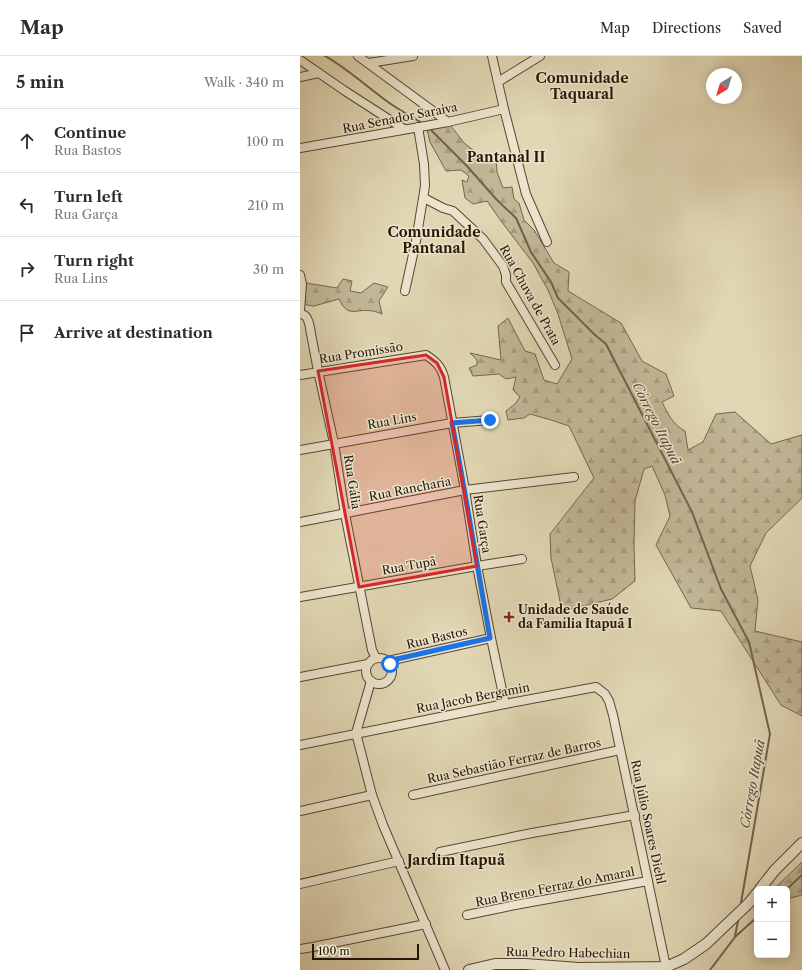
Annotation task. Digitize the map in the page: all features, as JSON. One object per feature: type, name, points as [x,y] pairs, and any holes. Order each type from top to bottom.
[{"type":"street","points":[[358,56],[448,122]]},
{"type":"street","points":[[369,64],[413,56]]},
{"type":"street","points":[[492,56],[526,194],[547,242]]},
{"type":"street","points":[[498,82],[540,56]]},
{"type":"street","points":[[300,60],[404,129]]},
{"type":"street","points":[[300,77],[319,73]]},
{"type":"street","name":"Rua Senador Saraiva","points":[[300,148],[448,122],[504,109]]},
{"type":"street","points":[[405,291],[416,241],[425,186],[424,164],[418,127]]},
{"type":"street","name":"Rua Chuva de Prata","points":[[424,198],[443,208],[453,211],[483,239],[503,266],[506,275],[506,282],[555,365]]},
{"type":"street","points":[[300,275],[302,284],[300,312]]},
{"type":"street","name":"Rua Gália","points":[[300,312],[307,317],[334,443],[345,514],[359,587],[372,650],[376,658]]},
{"type":"street","name":"Rua Promissão","points":[[300,375],[426,355]]},
{"type":"street","name":"Rua Garça","points":[[426,355],[442,370],[444,377],[490,638],[505,704]]},
{"type":"street","name":"Rua Lins","points":[[300,450],[452,423],[490,420]]},
{"type":"street","name":"Rua Rancharia","points":[[300,522],[465,490],[574,477]]},
{"type":"street","name":"Rua Tupã","points":[[300,597],[522,559]]},
{"type":"street","name":"Rua Bastos","points":[[388,661],[490,638]]},
{"type":"street","points":[[300,677],[368,664],[376,658],[381,658],[388,661],[390,664],[392,672],[389,680],[382,684],[377,684],[371,681],[366,672],[368,664]]},
{"type":"street","points":[[371,681],[356,733],[372,795],[383,825],[445,970]]},
{"type":"street","name":"Rua Jacob Bergamin","points":[[300,745],[596,687]]},
{"type":"street","name":"Rua Júlio Soares Diehl","points":[[596,687],[605,694],[609,700],[613,715],[667,968]]},
{"type":"street","name":"Rua Sebastião Ferraz de Barros","points":[[414,795],[620,750]]},
{"type":"street","points":[[300,811],[372,795]]},
{"type":"street","points":[[440,852],[532,833],[635,815]]},
{"type":"street","points":[[762,886],[775,870],[802,843]]},
{"type":"street","points":[[300,884],[399,861]]},
{"type":"street","name":"Rua Breno Ferraz do Amaral","points":[[467,916],[516,905],[648,881]]},
{"type":"street","points":[[667,968],[684,959],[706,944],[754,897]]},
{"type":"street","points":[[300,949],[426,924]]},
{"type":"street","name":"Rua Pedro Habechian","points":[[469,970],[495,964],[525,964],[579,968],[667,968]]},
{"type":"highlighted area","points":[[426,355],[437,363],[444,377],[477,566],[359,587],[318,371]]},
{"type":"green space","points":[[448,122],[464,143],[485,159],[496,158],[497,172],[503,188],[512,187],[514,199],[519,203],[524,220],[534,230],[554,263],[569,272],[568,291],[621,323],[642,361],[666,374],[674,396],[662,402],[674,422],[685,431],[688,450],[703,442],[716,414],[735,412],[771,444],[802,435],[802,498],[766,533],[750,566],[758,600],[755,631],[802,642],[802,716],[781,705],[721,611],[691,608],[656,545],[670,516],[665,495],[652,466],[644,469],[635,501],[635,581],[612,599],[562,611],[551,558],[550,534],[594,478],[569,426],[530,414],[524,418],[508,420],[506,411],[515,404],[520,397],[513,390],[516,377],[506,379],[499,374],[473,376],[469,368],[477,365],[477,360],[470,353],[501,360],[498,326],[508,318],[525,351],[535,354],[544,380],[557,384],[572,359],[558,314],[548,290],[533,263],[487,201],[473,204],[465,198],[462,180],[467,182],[469,176],[461,170],[446,171],[430,142],[426,125]]},
{"type":"green space","points":[[343,279],[352,281],[350,291],[361,293],[374,283],[388,287],[379,301],[382,314],[366,310],[349,311],[342,305],[339,299],[314,306],[300,304],[300,282],[337,288]]},
{"type":"green space","points":[[802,862],[802,895],[790,898],[790,886],[777,886]]},
{"type":"waterway","name":"Córrego Itapuã","points":[[325,56],[350,72],[392,105],[422,123]]},
{"type":"waterway","name":"Córrego Itapuã","points":[[429,128],[516,218],[531,252],[551,282],[558,298],[606,344],[692,512],[721,589],[749,642],[770,734],[741,903]]},
{"type":"waterway","points":[[790,886],[802,875]]},
{"type":"waterway","points":[[710,970],[735,937],[754,920]]},
{"type":"waterway","name":"Córrego Itapuã","points":[[735,936],[738,921]]},
{"type":"place","name":"Unidade de Saúde da Família Itapuã I","points":[[509,617]]},
{"type":"district","name":"Comunidade Taquaral","points":[[582,86]]},
{"type":"district","name":"Pantanal II","points":[[506,157]]},
{"type":"district","name":"Comunidade Pantanal","points":[[434,240]]},
{"type":"district","name":"Jardim Itapuã","points":[[456,860]]},
{"type":"route","points":[[390,664],[388,661],[490,638],[452,423],[490,420]]}]
